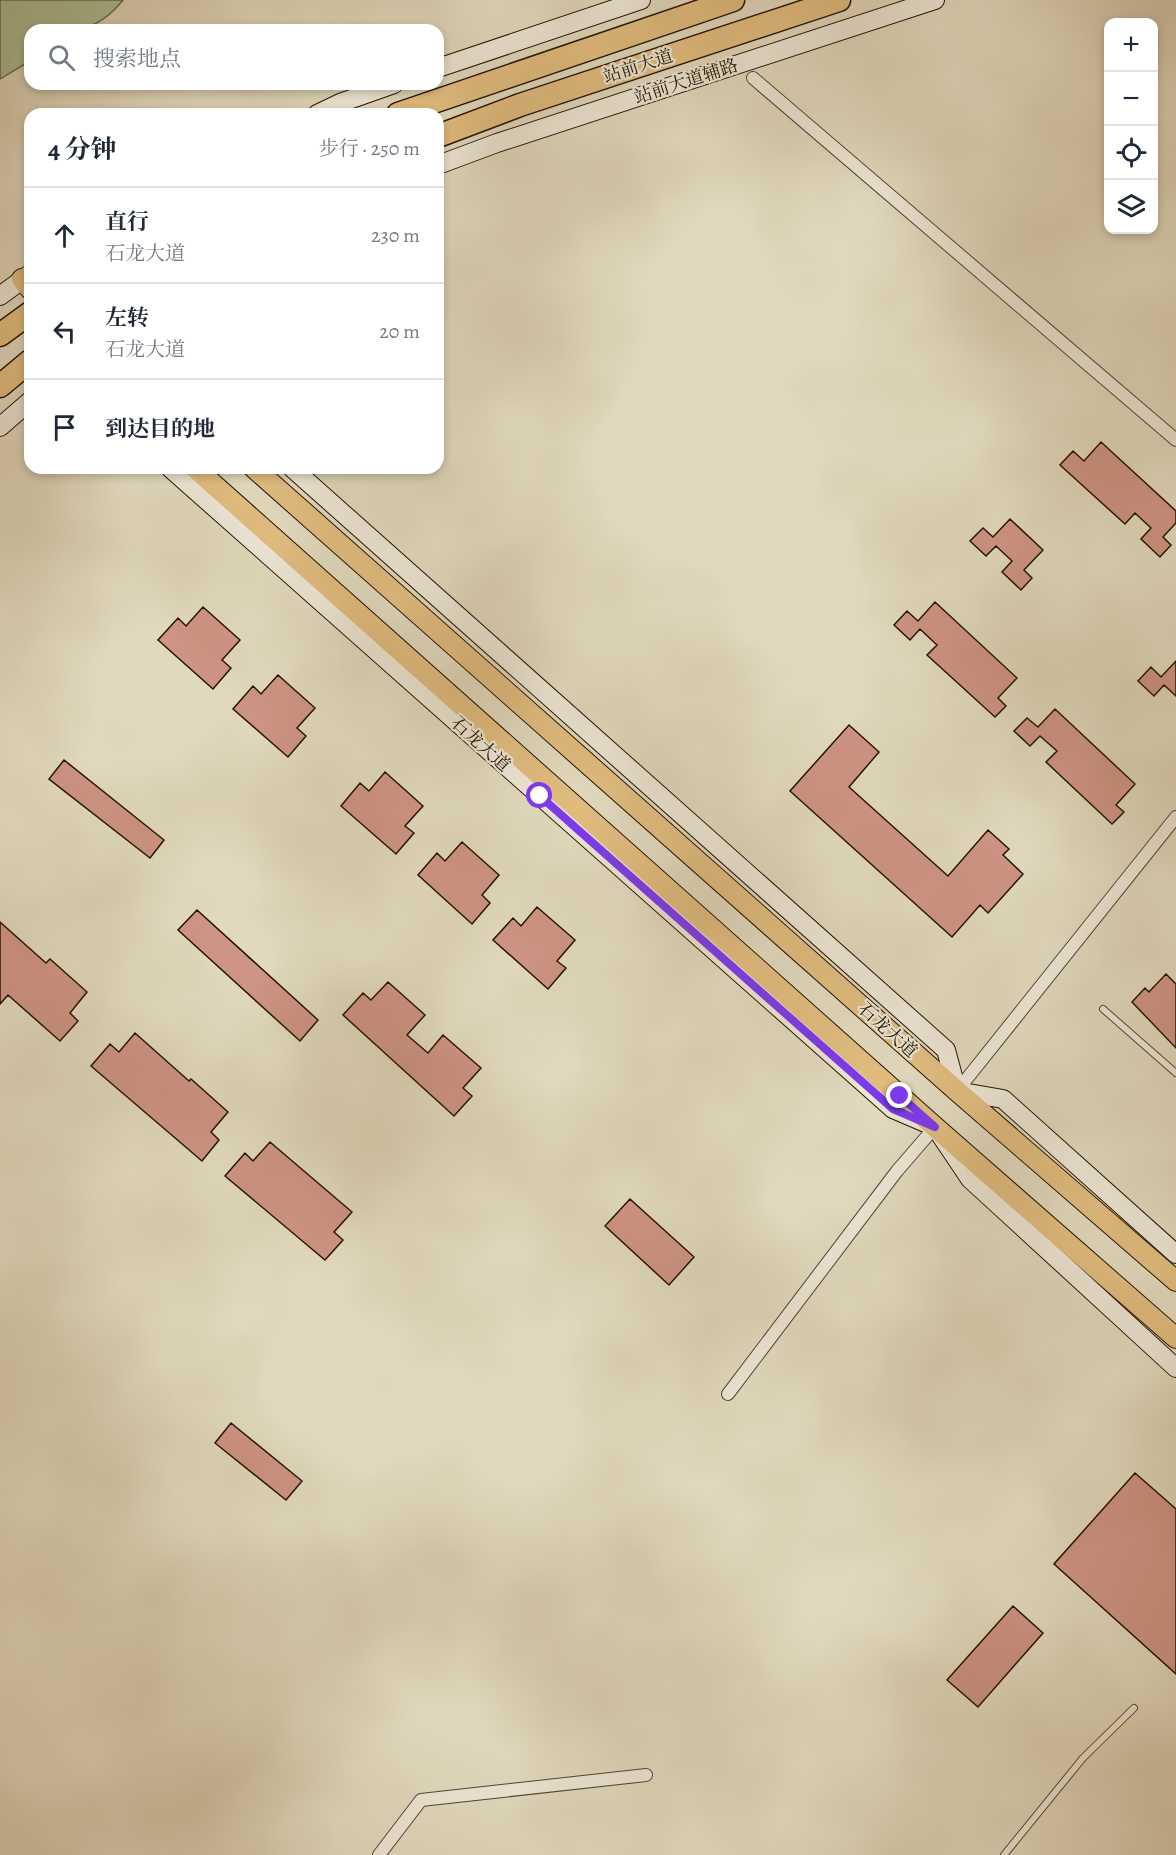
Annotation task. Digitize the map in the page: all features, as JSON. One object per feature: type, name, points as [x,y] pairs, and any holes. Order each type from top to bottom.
[{"type":"highway","name":"站前大道","points":[[416,108],[733,0]]},
{"type":"highway","name":"站前大道","points":[[444,134],[520,105],[839,0]]},
{"type":"highway","points":[[0,335],[24,317]]},
{"type":"highway","points":[[0,386],[24,366]]},
{"type":"main road","name":"石龙大道","points":[[202,474],[935,1127],[1176,1338]]},
{"type":"main road","name":"石龙大道","points":[[261,474],[957,1091],[1176,1281]]},
{"type":"street","points":[[444,66],[640,0]]},
{"type":"street","name":"站前大道辅路","points":[[444,163],[508,139],[935,0]]},
{"type":"street","points":[[753,78],[1176,440]]},
{"type":"street","points":[[330,108],[377,90]]},
{"type":"street","points":[[0,296],[24,282]]},
{"type":"street","points":[[0,428],[24,406]]},
{"type":"street","name":"石龙大道","points":[[177,474],[893,1109],[935,1127],[970,1179],[1176,1368]]},
{"type":"street","name":"石龙大道","points":[[299,474],[946,1050],[957,1091]]},
{"type":"street","points":[[1176,818],[957,1091],[1003,1099],[1176,1254]]},
{"type":"street","points":[[728,1394],[897,1171],[935,1127]]},
{"type":"street","points":[[379,1855],[421,1800],[646,1775]]},
{"type":"lane","points":[[1103,1009],[1176,1073]]},
{"type":"lane","points":[[1004,1855],[1083,1758],[1134,1708]]},
{"type":"green space","points":[[0,0],[123,0],[112,12],[94,24],[24,24],[24,65],[0,79]]},
{"type":"building","points":[[1101,442],[1176,511],[1176,523],[1163,537],[1171,545],[1160,557],[1141,539],[1151,528],[1135,513],[1125,524],[1060,465],[1073,451],[1084,461]]},
{"type":"building","points":[[1010,519],[1043,550],[1024,570],[1032,578],[1021,590],[1002,572],[1012,561],[996,546],[986,556],[970,541],[983,528],[993,537]]},
{"type":"building","points":[[935,602],[1017,678],[998,698],[1006,706],[995,717],[927,655],[937,645],[920,629],[910,640],[894,625],[907,611],[918,621]]},
{"type":"building","points":[[203,607],[240,640],[222,660],[231,668],[213,689],[158,640],[178,618],[186,626]]},
{"type":"building","points":[[1176,661],[1176,696],[1164,685],[1154,696],[1138,681],[1151,667],[1161,677]]},
{"type":"building","points":[[278,675],[315,708],[297,728],[306,736],[288,757],[233,709],[253,686],[261,694]]},
{"type":"building","points":[[1055,709],[1135,784],[1116,805],[1124,812],[1112,824],[1046,762],[1057,751],[1040,736],[1030,746],[1014,731],[1027,718],[1038,727]]},
{"type":"building","points":[[849,725],[879,752],[849,787],[948,876],[988,830],[1009,849],[1003,855],[1023,874],[988,913],[980,905],[952,937],[790,791]]},
{"type":"building","points":[[64,760],[164,840],[150,858],[49,779]]},
{"type":"building","points":[[385,772],[423,806],[405,826],[414,833],[396,854],[341,806],[360,783],[369,791]]},
{"type":"building","points":[[462,842],[499,875],[482,895],[490,903],[472,924],[418,875],[437,853],[445,861]]},
{"type":"building","points":[[537,907],[575,940],[557,961],[566,968],[548,989],[493,940],[513,918],[521,926]]},
{"type":"building","points":[[197,910],[318,1020],[300,1041],[178,930]]},
{"type":"building","points":[[0,922],[46,963],[50,959],[87,992],[70,1013],[78,1021],[60,1041],[8,995],[0,1004]]},
{"type":"building","points":[[1166,974],[1176,984],[1176,1048],[1132,1002],[1145,988],[1149,992]]},
{"type":"building","points":[[388,982],[425,1015],[407,1035],[428,1053],[443,1035],[481,1068],[463,1088],[472,1096],[454,1116],[343,1015],[363,993],[371,1000]]},
{"type":"building","points":[[135,1033],[228,1112],[211,1132],[219,1140],[202,1161],[91,1066],[110,1044],[119,1052]]},
{"type":"building","points":[[270,1142],[352,1212],[334,1232],[343,1240],[325,1260],[225,1176],[245,1153],[253,1161]]},
{"type":"building","points":[[630,1199],[694,1257],[669,1285],[605,1226]]},
{"type":"building","points":[[231,1423],[302,1481],[286,1500],[215,1443]]},
{"type":"building","points":[[1135,1473],[1176,1509],[1176,1674],[1054,1564]]},
{"type":"building","points":[[1013,1606],[1043,1633],[978,1707],[947,1680]]},
{"type":"route","points":[[540,796],[893,1109],[935,1127],[900,1096]]}]
